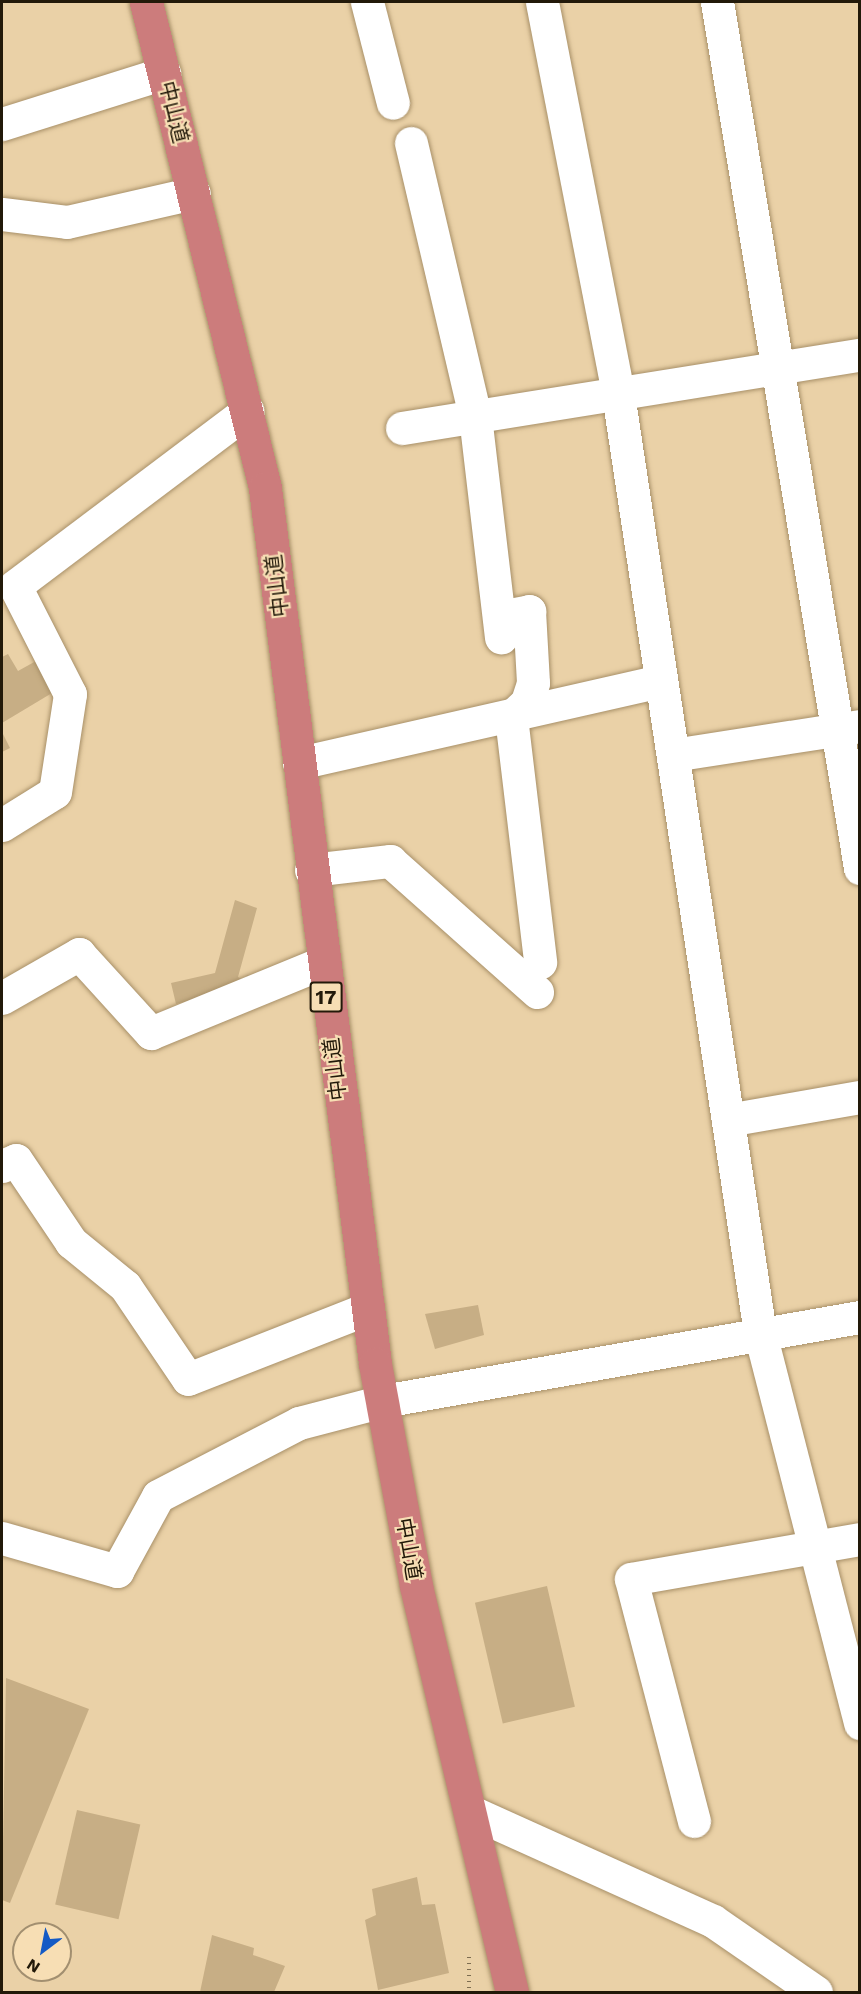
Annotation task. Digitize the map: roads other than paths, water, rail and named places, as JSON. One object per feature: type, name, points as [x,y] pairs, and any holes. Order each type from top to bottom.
[{"type":"highway","name":"中山道","points":[[146,2],[265,488],[322,963],[367,1310],[416,1586],[474,1813],[512,1992]]},
{"type":"street","points":[[367,2],[393,103]]},
{"type":"street","points":[[542,2],[618,394],[760,1333],[811,1546],[860,1723]]},
{"type":"street","points":[[717,2],[774,369],[849,728],[860,868]]},
{"type":"street","points":[[2,124],[164,73]]},
{"type":"street","points":[[411,144],[475,416],[500,627],[529,611],[533,683],[527,702],[511,717]]},
{"type":"street","points":[[2,214],[67,222],[194,193]]},
{"type":"street","points":[[402,428],[860,355]]},
{"type":"street","points":[[2,825],[55,792],[70,694],[15,586],[247,411]]},
{"type":"street","points":[[299,763],[511,717],[661,681]]},
{"type":"street","points":[[311,870],[390,861],[538,977],[511,717]]},
{"type":"street","points":[[673,755],[849,728]]},
{"type":"street","points":[[2,998],[79,954],[151,1033],[322,963]]},
{"type":"street","points":[[728,1120],[860,1097]]},
{"type":"street","points":[[2,1166],[16,1160],[71,1242],[125,1286],[188,1379],[367,1310]]},
{"type":"street","points":[[2,1538],[117,1571],[158,1496],[299,1423],[383,1401],[860,1317]]},
{"type":"street","points":[[694,1821],[631,1579],[860,1539]]},
{"type":"street","points":[[474,1813],[713,1921],[816,1992]]}]
